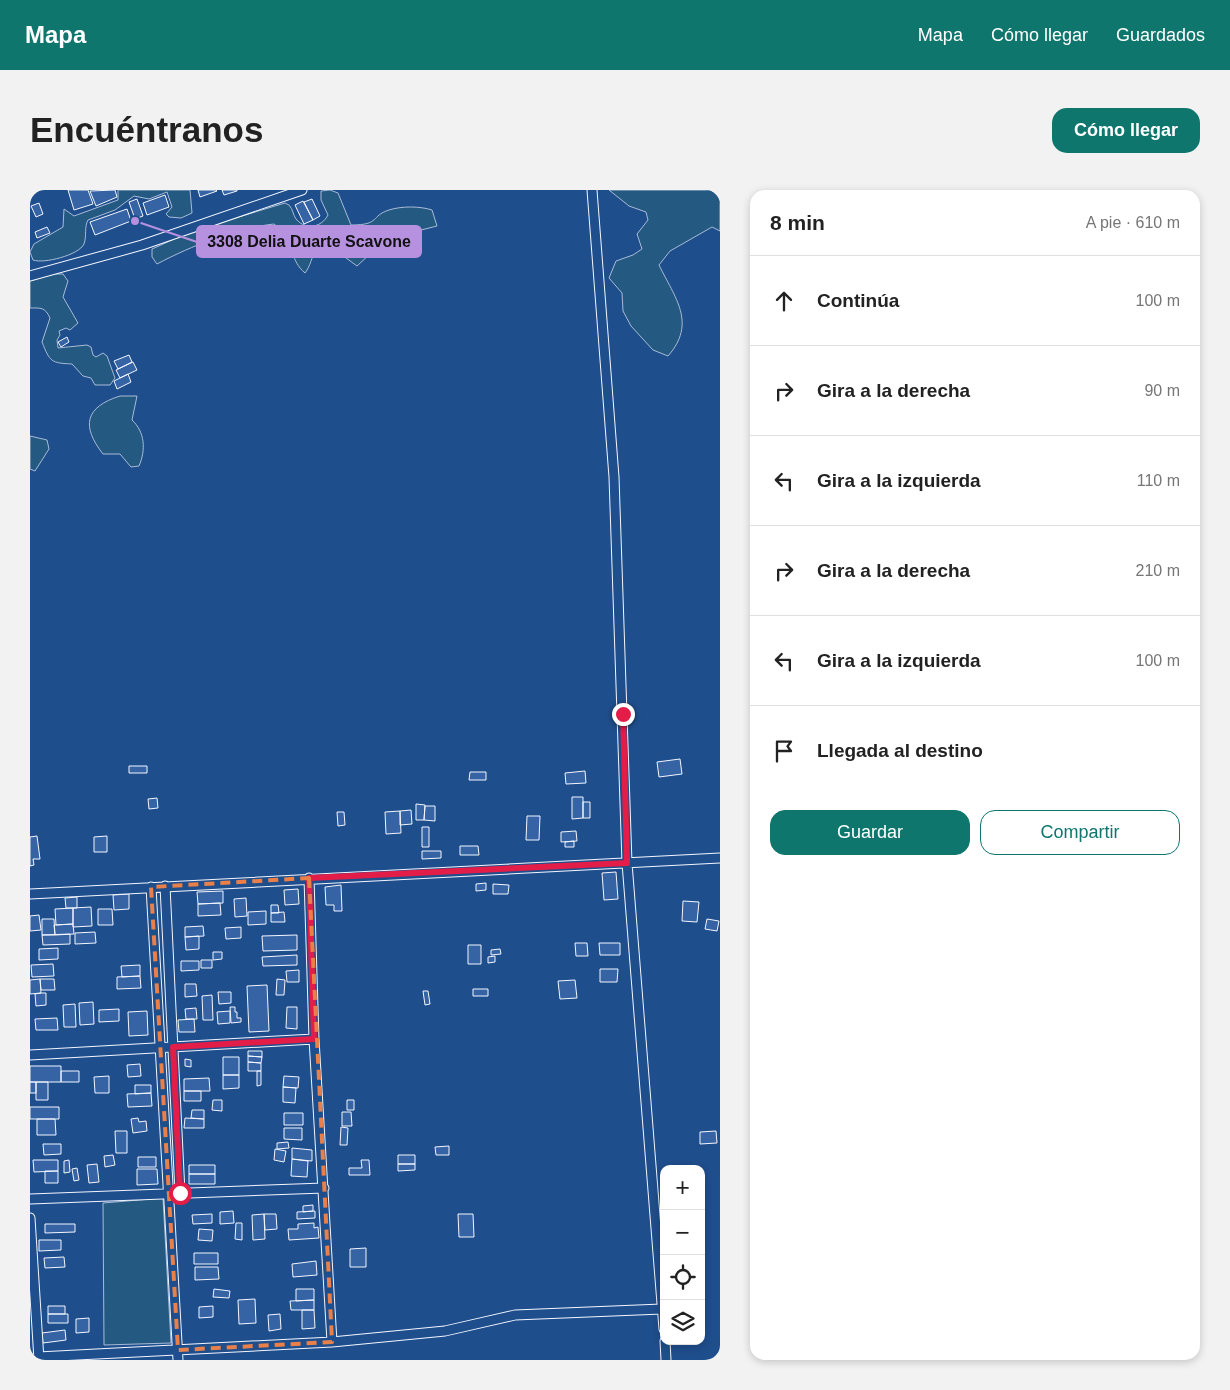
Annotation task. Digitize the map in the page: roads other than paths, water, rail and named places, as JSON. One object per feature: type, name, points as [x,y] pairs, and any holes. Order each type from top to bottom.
[{"type":"street","points":[[30,276],[142,245],[302,190]]},
{"type":"street","points":[[592,190],[614,477],[627,863],[661,1300]]},
{"type":"street","points":[[30,894],[720,858]]},
{"type":"street","points":[[309,878],[314,1039],[332,1342]]},
{"type":"street","points":[[164,886],[180,1193]]},
{"type":"street","points":[[151,887],[162,1048],[178,1360]]},
{"type":"street","points":[[30,1055],[314,1039]]},
{"type":"street","points":[[30,1199],[324,1188]]},
{"type":"street","points":[[30,1218],[38,1358],[332,1342],[444,1331],[515,1315],[660,1310]]},
{"type":"street","points":[[665,1345],[666,1360]]},
{"type":"place","name":"3308 Delia Duarte Scavone","points":[[135,221]]}]
